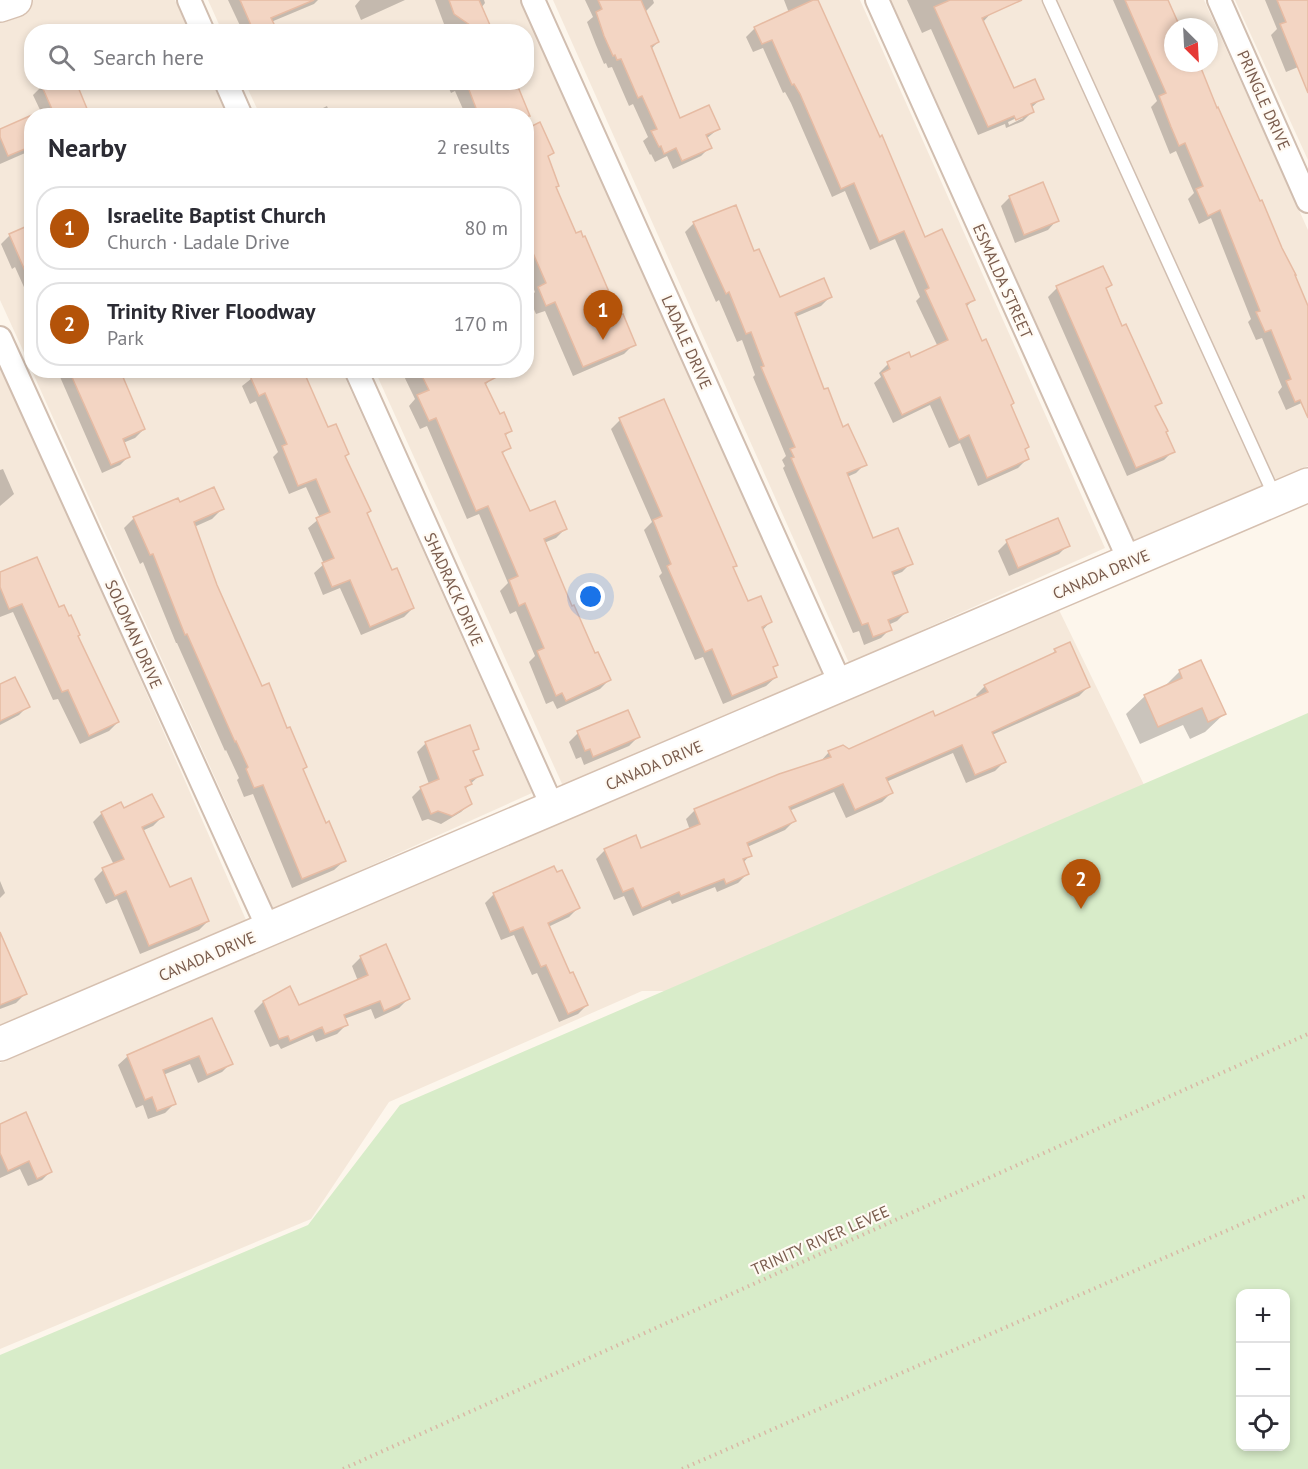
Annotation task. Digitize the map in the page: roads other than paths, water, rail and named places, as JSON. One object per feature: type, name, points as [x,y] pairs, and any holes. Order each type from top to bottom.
[{"type":"street","points":[[0,5],[15,0]]},
{"type":"street","points":[[189,0],[200,24]]},
{"type":"street","name":"LADALE DRIVE","points":[[533,0],[841,685]]},
{"type":"street","name":"ESMALDA STREET","points":[[877,0],[1130,562]]},
{"type":"street","name":"PRINGLE DRIVE","points":[[1219,0],[1308,201]]},
{"type":"street","points":[[230,90],[237,108]]},
{"type":"street","name":"SOLOMAN DRIVE","points":[[0,338],[269,930]]},
{"type":"street","name":"SHADRACK DRIVE","points":[[360,378],[553,808]]},
{"type":"street","name":"CANADA DRIVE","points":[[0,1044],[1308,485]]},
{"type":"lane","points":[[1049,0],[1276,499]]},
{"type":"place","name":"Israelite Baptist Church","points":[[603,340]]},
{"type":"place","name":"Trinity River Floodway","points":[[1081,909]]}]
